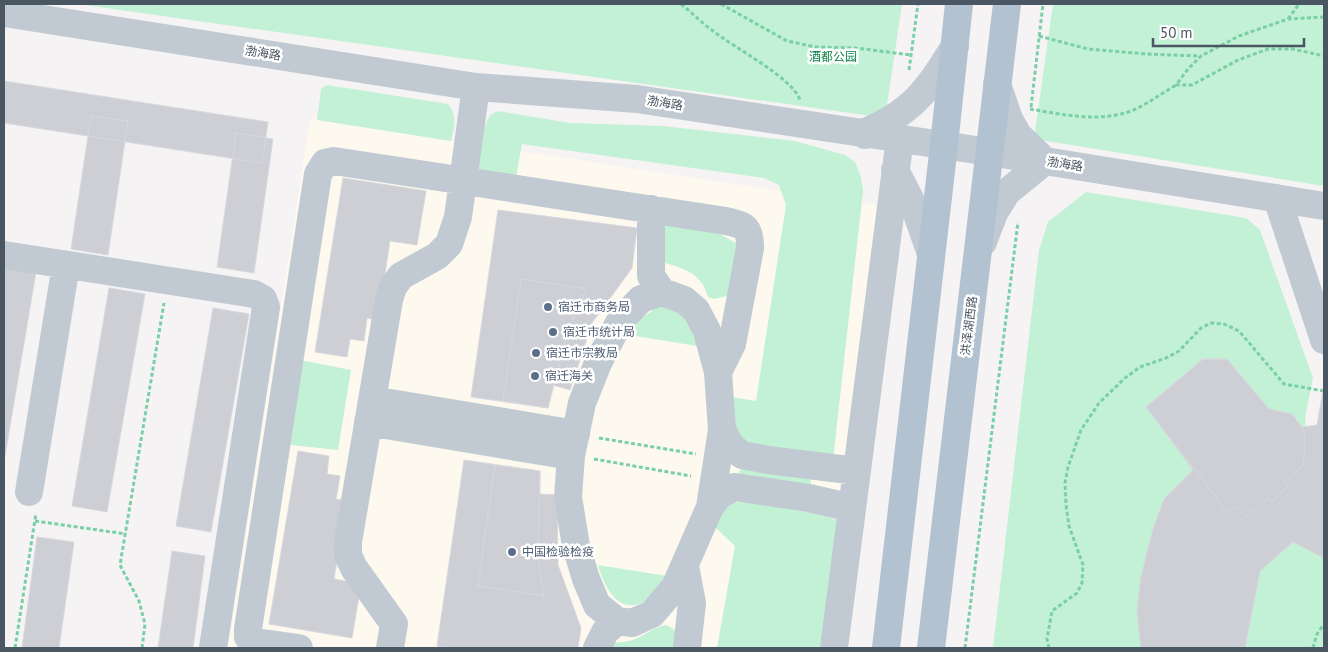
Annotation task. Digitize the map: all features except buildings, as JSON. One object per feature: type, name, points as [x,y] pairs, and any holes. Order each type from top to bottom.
[{"type":"main road","points":[[886,648],[959,4]]},
{"type":"main road","name":"洪泽湖西路","points":[[931,648],[1007,9]]},
{"type":"street","name":"渤海路","points":[[4,13],[476,86],[637,99],[1045,160],[1324,206]]},
{"type":"street","points":[[931,254],[916,211],[896,172],[888,159],[863,133],[884,124],[904,111],[923,94],[934,81],[954,46]]},
{"type":"street","points":[[977,259],[994,213],[1007,192],[1045,160],[1018,135],[1009,119],[997,84]]},
{"type":"street","points":[[390,648],[394,624],[354,568],[348,555],[348,542],[389,300],[394,286],[401,276],[437,256],[449,244],[458,217],[476,86]]},
{"type":"street","points":[[834,648],[900,138]]},
{"type":"street","points":[[299,648],[255,642],[248,637],[248,629],[318,174],[325,163],[334,161],[463,180],[726,221],[744,226],[750,233],[750,248],[732,344],[718,372]]},
{"type":"street","points":[[1277,198],[1324,340]]},
{"type":"street","points":[[651,209],[652,276],[662,292],[684,300],[696,310],[707,331],[718,372],[722,430],[710,507],[685,566],[675,587],[652,614],[632,623],[617,621],[597,605],[586,580],[576,546],[568,497],[574,445],[582,403],[598,363],[620,321],[641,299],[662,292]]},
{"type":"street","points":[[4,255],[254,294],[263,300],[266,307],[214,648]]},
{"type":"street","points":[[29,492],[66,265]]},
{"type":"street","points":[[370,411],[574,445]]},
{"type":"street","points":[[722,430],[731,446],[742,455],[857,471]]},
{"type":"street","points":[[710,507],[720,495],[735,487],[809,498],[852,508]]},
{"type":"street","points":[[685,566],[692,603],[686,648]]},
{"type":"street","points":[[596,648],[605,632],[617,621]]},
{"type":"path","points":[[681,4],[714,32],[778,75],[799,95],[809,125]]},
{"type":"path","points":[[721,4],[787,41],[816,47],[856,48],[912,55]]},
{"type":"path","points":[[1288,20],[1299,4]]},
{"type":"path","points":[[1030,108],[1071,116],[1112,117],[1137,108],[1176,86],[1188,69],[1201,56],[1239,36],[1288,20],[1324,17]]},
{"type":"path","points":[[1039,36],[1088,49],[1201,56]]},
{"type":"path","points":[[1176,86],[1192,85],[1238,60],[1268,49],[1293,49],[1324,56]]},
{"type":"path","points":[[966,648],[1014,248]]},
{"type":"path","points":[[142,648],[145,624],[139,601],[120,565],[168,281]]},
{"type":"path","points":[[1050,648],[1047,639],[1052,611],[1076,593],[1082,583],[1083,565],[1069,526],[1066,505],[1065,483],[1068,467],[1081,430],[1100,403],[1125,378],[1140,367],[1166,358],[1179,351],[1201,328],[1211,324],[1224,324],[1239,331],[1284,384],[1324,391]]},
{"type":"path","points":[[574,445],[716,469]]},
{"type":"path","points":[[574,445],[716,469]]},
{"type":"path","points":[[15,648],[39,493],[29,492]]},
{"type":"path","points":[[35,521],[126,534]]},
{"type":"path","points":[[1313,648],[1324,624]]},
{"type":"shaded area","name":"宿迁海关","points":[[310,119],[878,206],[822,648],[228,648]]},
{"type":"green space","name":"酒都公园","points":[[78,4],[902,4],[885,118]]},
{"type":"green space","points":[[1053,4],[1324,4],[1324,186],[1034,139]]},
{"type":"green space","points":[[327,85],[448,104],[454,117],[451,141],[317,120],[321,89]]},
{"type":"green space","points":[[498,111],[570,123],[663,126],[795,141],[845,155],[855,162],[861,177],[863,191],[833,460],[757,448],[736,437],[732,397],[756,401],[786,205],[779,185],[764,178],[522,144],[516,177],[477,171],[484,128],[490,115]]},
{"type":"green space","points":[[1086,192],[1246,218],[1260,230],[1313,378],[1306,413],[1300,491],[1324,519],[1324,648],[993,648],[1039,250],[1048,222]]},
{"type":"green space","points":[[669,225],[720,234],[736,243],[738,250],[727,296],[714,299],[708,297],[701,282],[691,273],[662,262],[664,227]]},
{"type":"green space","points":[[659,306],[671,306],[689,320],[703,347],[629,335],[640,319]]},
{"type":"green space","points":[[295,359],[351,370],[338,450],[282,444]]},
{"type":"green space","points":[[741,468],[809,476],[811,484],[806,491],[740,477],[739,472]]},
{"type":"green space","points":[[746,501],[801,509],[838,520],[822,648],[717,648],[735,546],[716,528],[716,515],[730,503]]},
{"type":"green space","points":[[598,565],[667,576],[655,592],[643,602],[631,605],[623,604],[611,594]]},
{"type":"green space","points":[[666,625],[673,629],[676,634],[678,648],[602,648],[612,643],[634,640]]},
{"type":"place","name":"宿迁市商务局","points":[[548,307]]},
{"type":"place","name":"宿迁市统计局","points":[[553,332]]},
{"type":"place","name":"宿迁市宗教局","points":[[536,353]]},
{"type":"place","name":"宿迁海关","points":[[535,376]]},
{"type":"place","name":"中国检验检疫","points":[[512,552]]}]
